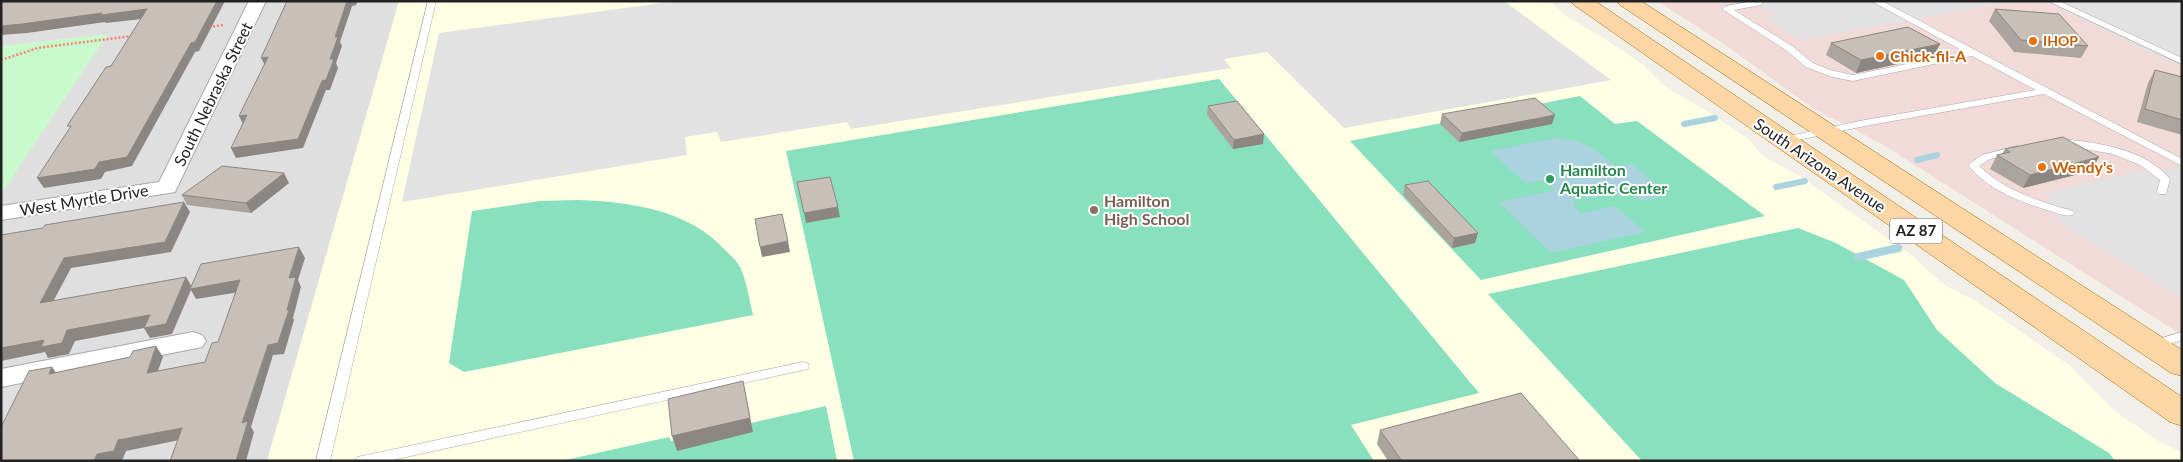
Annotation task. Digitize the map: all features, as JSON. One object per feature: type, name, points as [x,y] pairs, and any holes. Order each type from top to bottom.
[{"type":"main road","name":"South Arizona Avenue","points":[[1581,1],[2182,414]]},
{"type":"main road","name":"South Arizona Avenue","points":[[1627,1],[2182,365]]},
{"type":"street","name":"South Nebraska Street","points":[[167,187],[258,1]]},
{"type":"street","name":"West Myrtle Drive","points":[[1,213],[167,187]]},
{"type":"street","points":[[3,381],[193,341]]},
{"type":"lane","points":[[323,461],[432,1]]},
{"type":"lane","points":[[1875,1],[2182,163]]},
{"type":"lane","points":[[2052,1],[2182,61]]},
{"type":"lane","points":[[1758,3],[1726,9],[1789,48],[1795,55],[1823,71],[1841,77],[1853,78],[1972,53]]},
{"type":"lane","points":[[1784,140],[2045,91]]},
{"type":"lane","points":[[2049,142],[2087,146],[2119,153],[2133,159],[2160,174],[2165,179],[2162,192]]},
{"type":"lane","points":[[2024,148],[1986,157],[1973,165],[1990,180],[2030,202],[2068,213]]},
{"type":"lane","points":[[2151,345],[2182,336]]},
{"type":"lane","points":[[362,461],[803,366]]},
{"type":"path","points":[[206,28],[248,22]]},
{"type":"path","points":[[1,60],[38,48],[138,36]]},
{"type":"shaded area","points":[[1,1],[399,1],[267,461],[1,461]]},
{"type":"shaded area","name":"Hamilton High School","points":[[399,1],[1550,1],[1566,16],[1642,64],[1663,85],[1748,139],[1764,157],[1800,176],[1910,254],[1943,284],[1978,302],[2069,365],[2116,412],[2159,441],[2182,453],[2182,461],[267,461]]},
{"type":"shaded area","points":[[677,1],[1504,1],[1611,80],[1344,128],[1267,52],[1224,59],[1231,68],[851,129],[847,122],[721,142],[717,132],[685,137],[687,155],[402,202],[439,33]]},
{"type":"shaded area","points":[[1657,1],[2182,1],[2182,335],[1882,144],[1811,107],[1721,42]]},
{"type":"shaded area","points":[[1750,1],[2015,1],[1800,40],[1764,18],[1775,16]]},
{"type":"shaded area","points":[[2043,1],[2182,1],[2182,66],[2159,56]]},
{"type":"shaded area","points":[[2182,167],[2182,298],[2061,224],[2047,193],[2130,173]]},
{"type":"green space","points":[[108,34],[1,194],[1,46]]},
{"type":"green space","points":[[1219,79],[1479,393],[1351,425],[1374,461],[854,461],[786,151]]},
{"type":"green space","name":"Hamilton Aquatic Center","points":[[1580,96],[1615,124],[1637,121],[1765,216],[1481,280],[1350,141]]},
{"type":"green space","points":[[578,200],[618,203],[657,210],[694,225],[710,236],[739,265],[753,315],[464,372],[449,363],[472,211],[540,201]]},
{"type":"green space","points":[[1798,228],[1836,243],[1904,280],[1937,330],[1995,383],[2109,453],[2115,461],[1642,461],[1488,294]]},
{"type":"green space","points":[[826,406],[837,461],[561,461],[669,437],[671,441]]},
{"type":"water","points":[[1555,138],[1582,143],[1601,154],[1616,167],[1632,164],[1663,190],[1656,193],[1660,197],[1641,201],[1632,195],[1621,197],[1615,192],[1585,199],[1575,192],[1574,206],[1581,213],[1615,206],[1645,232],[1551,253],[1499,202],[1555,190],[1544,180],[1525,183],[1490,151]]},
{"type":"building","points":[[1,1],[217,1],[195,42],[191,43],[127,157],[99,162],[95,169],[37,178],[71,126],[67,126],[106,67],[111,66],[147,9],[1,26]]},
{"type":"building","points":[[287,1],[347,1],[335,37],[338,37],[330,59],[334,59],[326,80],[322,81],[298,139],[231,148],[247,115],[239,116],[268,57],[261,58]]},
{"type":"building","points":[[1995,9],[2059,14],[2088,46],[2021,40]]},
{"type":"building","points":[[1908,27],[1940,44],[1861,60],[1831,43]]},
{"type":"building","points":[[2155,70],[2182,77],[2182,120],[2145,109]]},
{"type":"building","points":[[1535,98],[1555,115],[1462,133],[1442,114]]},
{"type":"building","points":[[1237,101],[1264,134],[1234,140],[1208,106]]},
{"type":"building","points":[[2063,137],[2099,157],[2030,175],[1997,155],[2010,152],[2005,149]]},
{"type":"building","points":[[222,166],[284,173],[246,203],[182,195]]},
{"type":"building","points":[[830,177],[838,207],[804,213],[797,182]]},
{"type":"building","points":[[1428,181],[1478,233],[1454,238],[1405,185]]},
{"type":"building","points":[[184,202],[165,242],[64,258],[40,303],[186,277],[166,324],[144,328],[150,315],[67,330],[62,343],[41,347],[44,340],[1,348],[1,235],[43,228],[45,225]]},
{"type":"building","points":[[782,214],[788,241],[760,247],[755,219]]},
{"type":"building","points":[[299,247],[289,278],[296,277],[287,310],[289,310],[278,343],[268,345],[242,423],[248,421],[236,461],[170,461],[182,428],[118,440],[114,451],[97,454],[94,461],[1,461],[1,427],[29,371],[52,367],[49,374],[130,357],[133,351],[156,346],[147,373],[205,362],[212,343],[218,342],[240,280],[190,289],[201,264]]},
{"type":"building","points":[[743,381],[750,418],[672,436],[668,399]]},
{"type":"building","points":[[1521,393],[1580,461],[1402,461],[1380,430]]},
{"type":"waterway","points":[[1684,124],[1715,118]]},
{"type":"waterway","points":[[1917,160],[1937,155]]},
{"type":"waterway","points":[[1776,187],[1805,181]]},
{"type":"waterway","points":[[1858,257],[1898,248]]},
{"type":"place","name":"IHOP","points":[[2033,41]]},
{"type":"place","name":"Chick-fil-A","points":[[1880,56]]},
{"type":"place","name":"Wendy's","points":[[2042,167]]},
{"type":"place","name":"Hamilton Aquatic Center","points":[[1550,179]]},
{"type":"place","name":"Hamilton High School","points":[[1094,210]]}]
